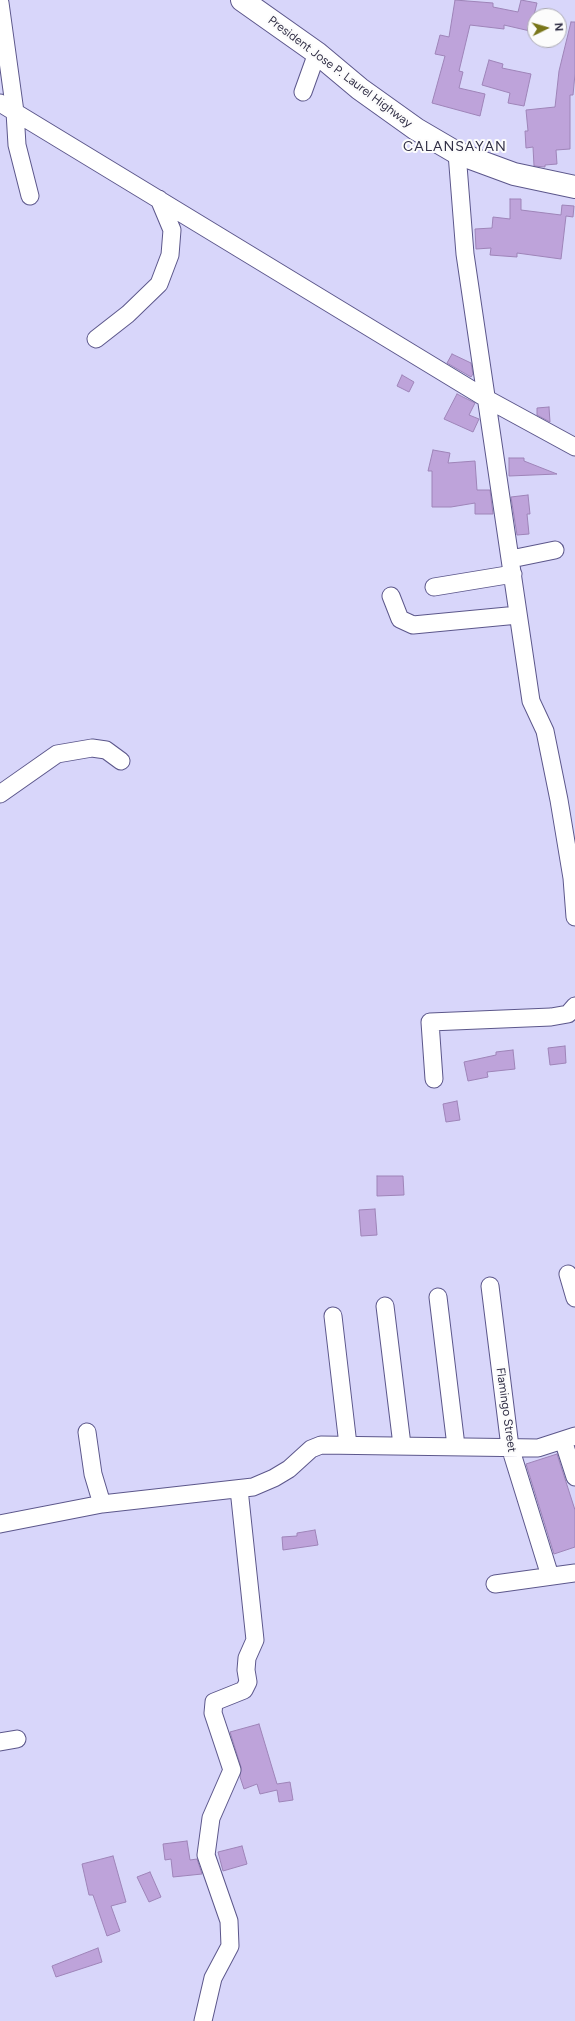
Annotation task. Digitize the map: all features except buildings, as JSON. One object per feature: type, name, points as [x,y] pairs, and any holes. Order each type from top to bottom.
[{"type":"highway","name":"President Jose P. Laurel Highway","points":[[242,0],[317,53],[360,89],[416,129],[457,154],[514,174],[575,187]]},
{"type":"street","points":[[0,2],[15,112],[17,145],[30,196]]},
{"type":"street","points":[[303,92],[317,53]]},
{"type":"street","points":[[0,103],[487,399],[575,447]]},
{"type":"street","points":[[457,154],[465,254],[518,615],[532,701],[545,730],[559,800],[572,878],[575,917]]},
{"type":"street","points":[[96,339],[128,314],[159,284],[170,255],[172,230],[159,199]]},
{"type":"street","points":[[434,587],[512,567],[555,550]]},
{"type":"street","points":[[391,596],[400,619],[413,626],[518,615]]},
{"type":"street","points":[[0,794],[57,754],[92,748],[106,750],[121,761]]},
{"type":"street","points":[[434,1079],[430,1022],[550,1017],[568,1014],[575,1006]]},
{"type":"street","points":[[568,1274],[575,1298]]},
{"type":"street","name":"Flamingo Street","points":[[490,1286],[510,1447],[550,1576]]},
{"type":"street","points":[[438,1297],[456,1446]]},
{"type":"street","points":[[385,1306],[402,1445]]},
{"type":"street","points":[[333,1316],[348,1444]]},
{"type":"street","points":[[87,1432],[93,1474],[102,1504]]},
{"type":"street","points":[[0,1524],[102,1504],[253,1487],[289,1470],[317,1445],[348,1444],[538,1448],[569,1438],[575,1477]]},
{"type":"street","points":[[203,2021],[213,1978],[230,1946],[229,1921],[206,1855],[211,1818],[232,1770],[213,1713],[214,1702],[244,1690],[248,1682],[246,1670],[247,1658],[255,1640],[239,1489]]},
{"type":"street","points":[[495,1584],[575,1572]]},
{"type":"street","points":[[0,1742],[17,1739]]},
{"type":"district","name":"CALANSAYAN","points":[[455,147]]}]
